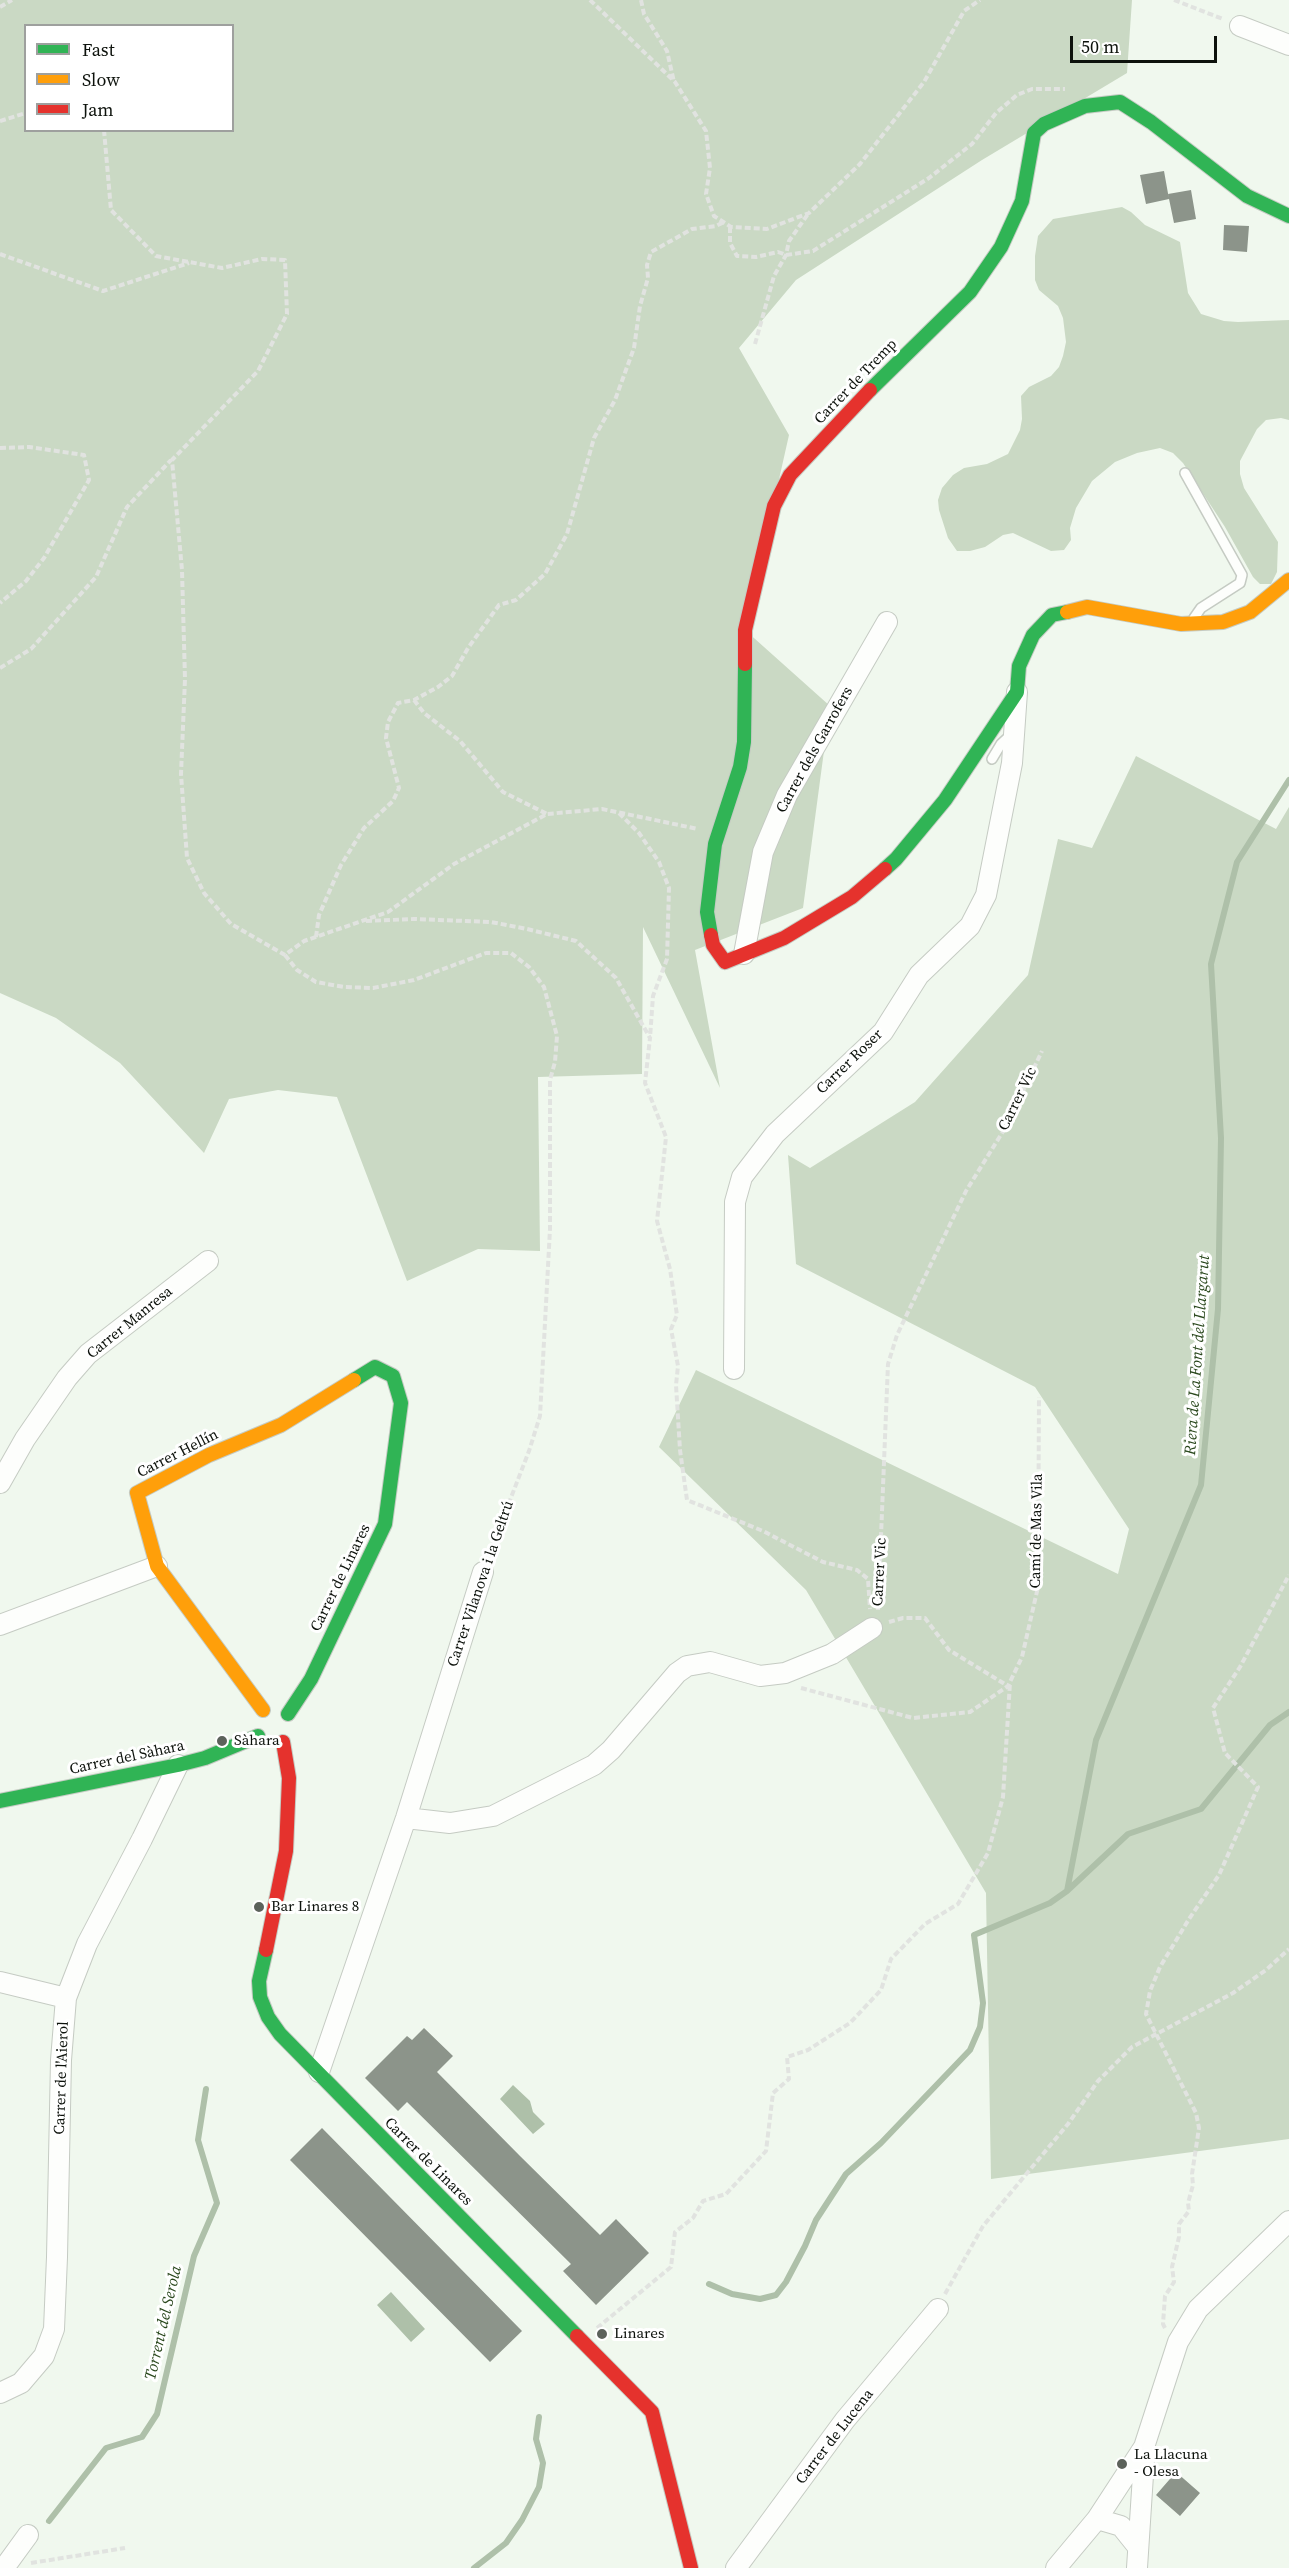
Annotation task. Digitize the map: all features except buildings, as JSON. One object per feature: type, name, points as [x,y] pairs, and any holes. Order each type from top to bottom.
[{"type":"street","points":[[1240,26],[1289,45]]},
{"type":"street","name":"Carrer de Tremp","points":[[744,954],[725,962],[713,945],[707,912],[715,844],[741,767],[744,742],[745,630],[774,506],[790,475],[877,383],[970,292],[1000,247],[1023,201],[1034,133],[1044,124],[1085,106],[1120,102],[1151,122],[1247,196],[1289,216]]},
{"type":"street","points":[[744,954],[784,938],[842,903],[896,859],[945,800],[1017,692],[1019,666],[1033,635],[1052,615],[1087,607],[1181,624],[1223,622],[1250,612],[1289,580]]},
{"type":"street","name":"Carrer dels Garrofers","points":[[744,954],[763,852],[787,795],[887,622]]},
{"type":"street","name":"Carrer Roser","points":[[734,1369],[735,1202],[742,1177],[775,1134],[882,1032],[919,975],[970,926],[986,896],[1011,763],[1017,692]]},
{"type":"street","name":"Carrer Manresa","points":[[0,1483],[25,1439],[67,1378],[88,1354],[208,1261]]},
{"type":"street","name":"Carrer Hellín","points":[[263,1710],[158,1566],[137,1493],[210,1455],[281,1425],[375,1367],[393,1376]]},
{"type":"street","name":"Carrer de Linares","points":[[288,1714],[311,1678],[385,1524],[401,1403],[393,1376]]},
{"type":"street","points":[[0,1626],[158,1566]]},
{"type":"street","name":"Carrer Vilanova i la Geltrú","points":[[319,2072],[405,1818],[483,1572]]},
{"type":"street","name":"Carrer Vic","points":[[405,1818],[450,1823],[493,1816],[594,1765],[611,1750],[677,1673],[687,1666],[711,1662],[760,1676],[785,1673],[832,1654],[872,1628]]},
{"type":"street","points":[[278,1707],[288,1714],[292,1728],[283,1742],[269,1744],[258,1736],[255,1722],[263,1710],[278,1707]]},
{"type":"street","name":"Carrer del Sàhara","points":[[0,1801],[178,1765],[205,1758],[258,1736]]},
{"type":"street","name":"Carrer de Linares","points":[[283,1742],[289,1778],[286,1851],[258,1981],[260,1997],[268,2018],[280,2034],[378,2135],[652,2412],[691,2568]]},
{"type":"street","name":"Carrer de l'Aierol","points":[[0,2393],[21,2383],[44,2356],[54,2329],[61,2060],[66,1998],[87,1944],[178,1765]]},
{"type":"street","points":[[0,1982],[66,1998]]},
{"type":"street","points":[[1137,2568],[1145,2444],[1175,2351],[1198,2309],[1289,2221]]},
{"type":"street","name":"Carrer de Lucena","points":[[736,2568],[845,2420],[938,2309]]},
{"type":"street","points":[[1056,2568],[1097,2519],[1145,2444]]},
{"type":"street","points":[[1097,2519],[1120,2526],[1137,2546]]},
{"type":"street","points":[[12,2566],[28,2535]]},
{"type":"lane","points":[[1185,473],[1242,575],[1240,583],[1201,608],[1189,624]]},
{"type":"lane","points":[[992,759],[1001,744],[1014,731]]},
{"type":"path","points":[[0,6],[12,0]]},
{"type":"path","points":[[590,0],[675,82],[706,131],[710,168],[706,194],[714,216],[730,226],[767,229],[808,213],[860,164],[924,82],[964,10],[980,0]]},
{"type":"path","points":[[641,0],[644,14],[667,51],[675,82]]},
{"type":"path","points":[[1174,0],[1240,26]]},
{"type":"path","points":[[730,226],[730,243],[737,256],[756,257],[778,252],[786,255],[813,251],[929,178],[972,144],[996,113],[1017,95],[1032,88],[1072,89]]},
{"type":"path","points":[[0,121],[24,114]]},
{"type":"path","points":[[0,668],[31,649],[96,577],[127,507],[258,371],[287,314],[285,260],[262,259],[222,267],[156,256],[111,210],[104,132]]},
{"type":"path","points":[[755,344],[774,276],[786,255],[789,241],[803,224],[808,213]]},
{"type":"path","points":[[316,937],[319,915],[341,865],[364,828],[393,801],[399,788],[386,738],[388,722],[398,703],[414,700],[438,687],[452,676],[468,648],[499,605],[516,600],[545,574],[563,541],[594,438],[615,400],[634,348],[651,252],[692,229],[716,226],[724,222]]},
{"type":"path","points":[[0,254],[103,291],[191,262]]},
{"type":"path","points":[[0,448],[29,447],[84,455],[89,480],[44,558],[26,581],[0,603]]},
{"type":"path","name":"Carrer Vilanova i la Geltrú","points":[[172,460],[182,570],[185,679],[181,774],[187,858],[204,893],[231,924],[285,955],[297,970],[316,982],[344,987],[373,988],[414,980],[486,953],[511,953],[529,967],[544,987],[557,1036],[555,1062],[550,1080],[550,1229],[540,1416],[483,1572]]},
{"type":"path","points":[[414,700],[423,713],[460,741],[503,792],[547,814]]},
{"type":"path","points":[[285,955],[304,941],[388,912],[454,864],[547,814],[602,809],[719,833]]},
{"type":"path","points":[[582,2341],[671,2266],[675,2232],[693,2218],[703,2201],[726,2194],[766,2151],[773,2093],[789,2079],[787,2057],[808,2050],[850,2023],[881,1990],[891,1959],[925,1924],[958,1904],[988,1853],[1003,1797],[1009,1684],[949,1650],[925,1618],[903,1618],[872,1628],[868,1579],[858,1570],[823,1562],[764,1531],[687,1500],[680,1450],[676,1385],[678,1366],[671,1329],[677,1315],[657,1221],[666,1137],[645,1083],[653,996],[667,959],[669,888],[658,862],[639,833],[619,812]]},
{"type":"path","points":[[363,921],[414,919],[491,922],[576,941],[616,978],[650,1038]]},
{"type":"path","name":"Carrer Vic","points":[[872,1628],[878,1616],[888,1364],[897,1335],[966,1191],[1006,1125],[1042,1051]]},
{"type":"path","name":"Camí de Mas Vila","points":[[793,1685],[913,1718],[970,1712],[1009,1684],[1023,1658],[1038,1587],[1039,1397]]},
{"type":"path","points":[[1175,2351],[1163,2324],[1165,2296],[1174,2282],[1172,2267],[1179,2236],[1179,2224],[1189,2211],[1188,2204],[1193,2186],[1192,2174],[1199,2128],[1196,2113],[1146,2014],[1160,1967],[1189,1919],[1220,1875],[1258,1787],[1226,1753],[1213,1708],[1240,1667],[1289,1575]]},
{"type":"path","points":[[938,2309],[983,2226],[1068,2124],[1098,2081],[1132,2047],[1233,1992],[1266,1970],[1289,1949]]},
{"type":"path","points":[[12,2566],[125,2548]]},
{"type":"shaded area","points":[[0,0],[1132,0],[1127,73],[982,160],[796,280],[739,348],[789,435],[745,630],[830,706],[803,908],[695,950],[720,1088],[643,927],[642,1074],[538,1077],[540,1251],[478,1249],[407,1281],[337,1097],[278,1090],[229,1099],[204,1153],[120,1063],[56,1018],[0,993]]},
{"type":"shaded area","points":[[1122,207],[1145,225],[1180,242],[1188,293],[1201,314],[1224,321],[1238,322],[1289,320],[1289,420],[1281,418],[1266,420],[1257,429],[1240,461],[1240,474],[1244,488],[1278,542],[1277,572],[1271,584],[1260,584],[1253,577],[1225,527],[1183,463],[1173,453],[1160,448],[1137,453],[1115,462],[1092,481],[1076,508],[1070,528],[1071,540],[1064,550],[1051,551],[1013,533],[1003,535],[985,547],[970,551],[957,551],[948,538],[939,510],[938,500],[942,488],[953,475],[964,468],[987,464],[1008,454],[1020,430],[1021,396],[1029,387],[1051,376],[1059,367],[1063,356],[1066,342],[1063,318],[1058,306],[1039,290],[1035,280],[1038,236],[1053,219]]},
{"type":"shaded area","points":[[1136,756],[1276,829],[1289,807],[1289,2139],[991,2179],[986,1893],[806,1590],[659,1447],[696,1370],[1118,1574],[1129,1529],[1035,1387],[796,1264],[788,1155],[810,1168],[915,1102],[1028,975],[1058,839],[1092,848]]},
{"type":"shaded area","points":[[513,2085],[530,2101],[533,2112],[545,2124],[533,2134],[500,2099]]},
{"type":"shaded area","points":[[391,2292],[425,2329],[411,2342],[377,2305]]},
{"type":"waterway","name":"Riera de La Font del Llargarut","points":[[1067,1891],[1096,1740],[1201,1485],[1218,1309],[1221,1138],[1211,964],[1237,862],[1289,780]]},
{"type":"waterway","name":"Riera de La Font del Llargarut","points":[[709,2284],[732,2294],[760,2299],[776,2295],[786,2282],[816,2220],[846,2174],[881,2143],[970,2050],[980,2027],[983,2003],[974,1935],[1050,1903],[1067,1891],[1128,1834],[1201,1809],[1270,1725],[1289,1712]]},
{"type":"waterway","name":"Torrent del Serola","points":[[49,2521],[106,2448],[142,2437],[157,2414],[194,2256],[217,2203],[198,2140],[206,2089]]},
{"type":"waterway","points":[[474,2568],[506,2543],[522,2520],[539,2487],[543,2463],[536,2439],[539,2417]]},
{"type":"traffic: fast","points":[[870,390],[970,292],[1001,247],[1022,201],[1034,133],[1044,124],[1085,106],[1120,102],[1151,122],[1247,196],[1289,216]]},
{"type":"traffic: fast","points":[[885,869],[945,800],[1017,692],[1019,666],[1033,635],[1052,615],[1067,612]]},
{"type":"traffic: fast","points":[[711,935],[707,912],[715,844],[740,767],[744,742],[745,664]]},
{"type":"traffic: fast","points":[[288,1714],[311,1679],[385,1524],[401,1403],[393,1376],[375,1367],[354,1380]]},
{"type":"traffic: fast","points":[[0,1801],[178,1765],[205,1758],[258,1736]]},
{"type":"traffic: fast","points":[[266,1950],[259,1981],[260,1997],[268,2017],[280,2034],[577,2336]]},
{"type":"traffic: slow","points":[[1067,612],[1087,607],[1181,624],[1223,622],[1250,612],[1289,580]]},
{"type":"traffic: slow","points":[[263,1710],[157,1566],[137,1493],[209,1455],[281,1425],[354,1380]]},
{"type":"traffic: jam","points":[[745,664],[745,630],[774,506],[790,475],[870,390]]},
{"type":"traffic: jam","points":[[711,935],[713,945],[725,962],[784,938],[852,897],[885,869]]},
{"type":"traffic: jam","points":[[266,1950],[286,1851],[289,1778],[283,1742]]},
{"type":"traffic: jam","points":[[577,2336],[652,2412],[691,2568]]},
{"type":"place","name":"Sàhara","points":[[222,1741]]},
{"type":"place","name":"Bar Linares 8","points":[[259,1907]]},
{"type":"place","name":"Linares","points":[[602,2334]]},
{"type":"place","name":"La Llacuna - Olesa","points":[[1122,2464]]}]
